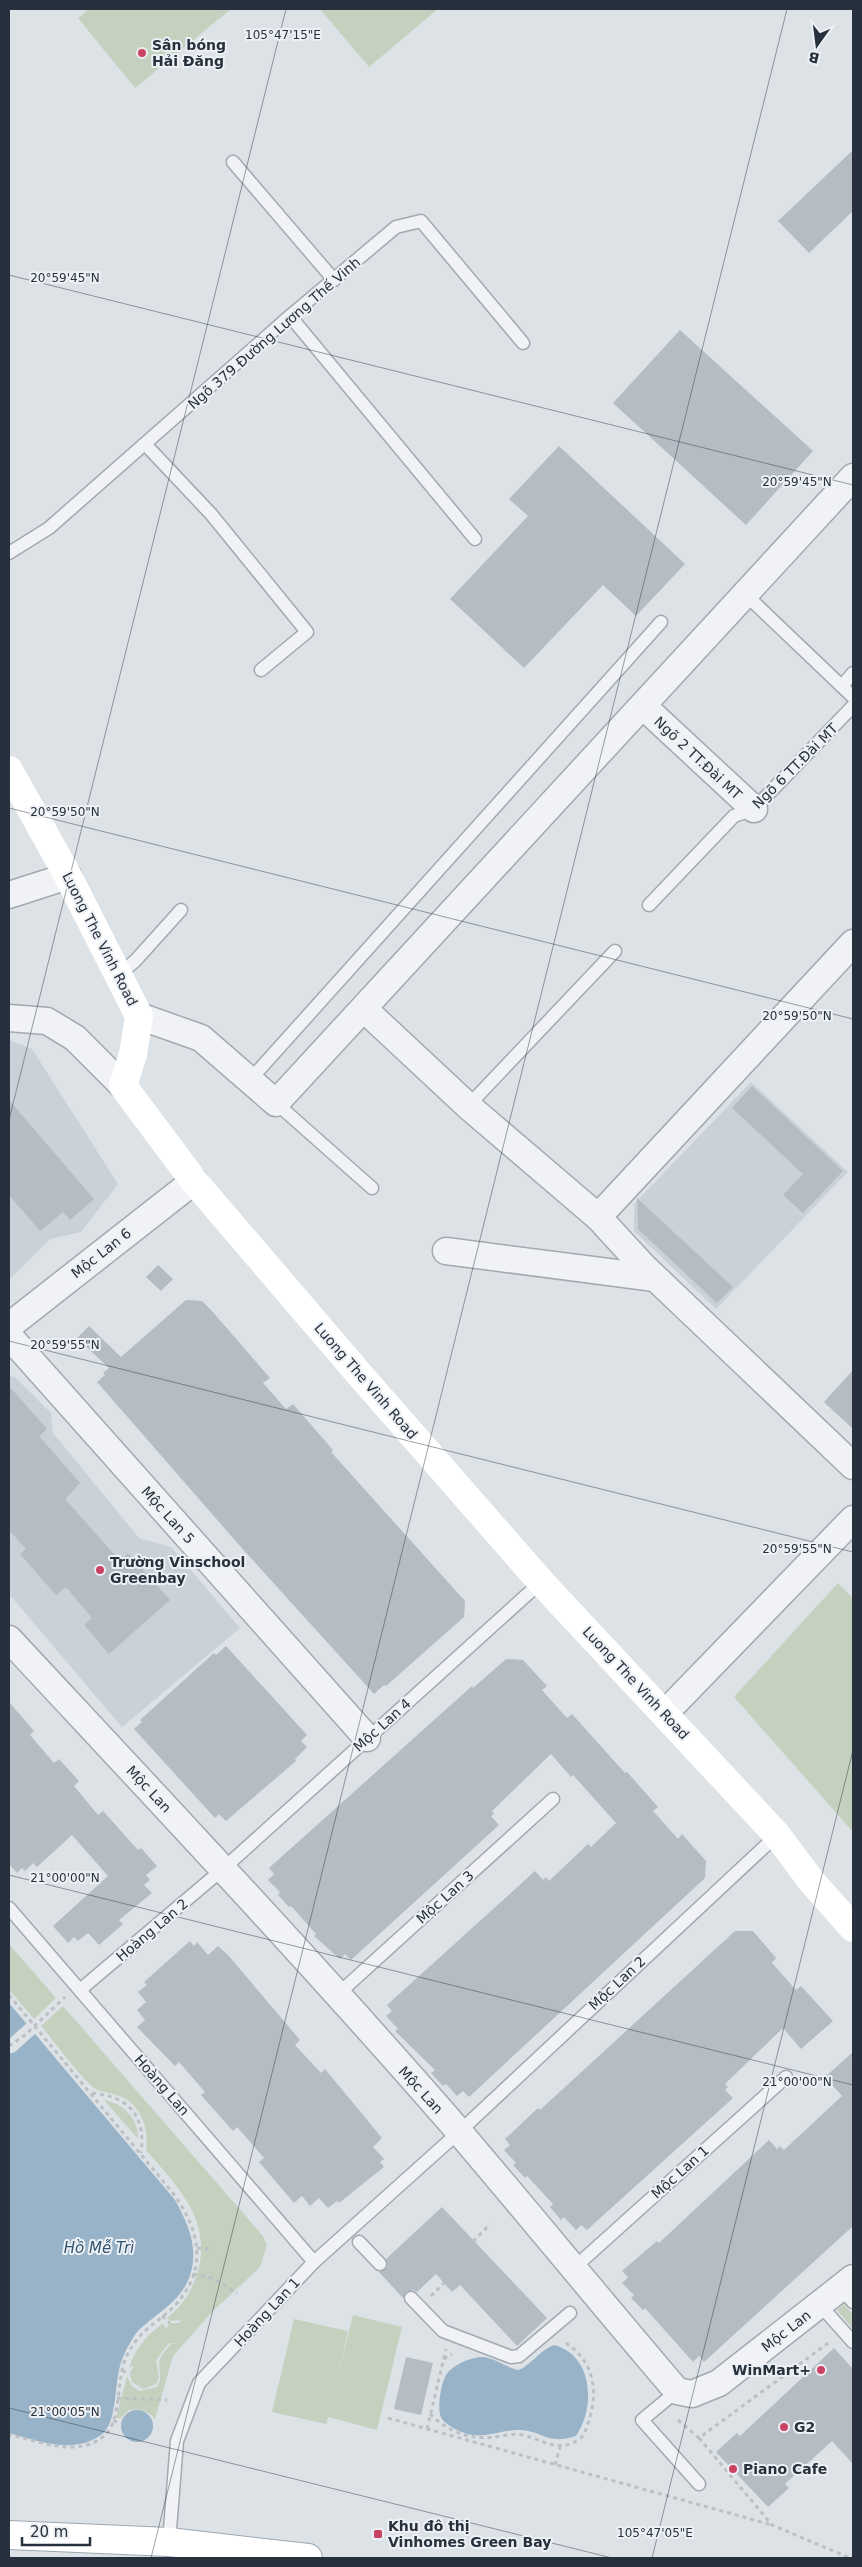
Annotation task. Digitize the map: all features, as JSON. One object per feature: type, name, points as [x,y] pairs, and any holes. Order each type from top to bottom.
[{"type":"street","points":[[139,1016],[202,1038],[276,1103],[853,477]]},
{"type":"street","name":"Ngõ 2 TT.Đài MT","points":[[642,706],[754,810]]},
{"type":"street","name":"Luong The Vinh Road","points":[[9,770],[68,876],[139,1016],[133,1054],[123,1086],[194,1181],[542,1582],[777,1835],[812,1882],[853,1928]]},
{"type":"street","points":[[9,895],[68,876]]},
{"type":"street","points":[[598,1217],[853,943]]},
{"type":"street","points":[[364,1008],[468,1106],[598,1217],[655,1278],[853,1466]]},
{"type":"street","points":[[9,1018],[47,1020],[75,1038],[123,1086]]},
{"type":"street","name":"Mộc Lan 6","points":[[9,1326],[194,1181]]},
{"type":"street","points":[[446,1251],[655,1278]]},
{"type":"street","name":"Mộc Lan 5","points":[[9,1336],[367,1738]]},
{"type":"street","points":[[665,1714],[853,1519]]},
{"type":"street","name":"Mộc Lan","points":[[9,1639],[224,1869],[459,2132],[575,2267],[677,2391],[692,2394],[719,2383],[820,2305],[849,2289]]},
{"type":"street","points":[[9,2535],[169,2542],[308,2558]]},
{"type":"lane","points":[[233,162],[334,280]]},
{"type":"lane","name":"Ngõ 379 Đường Lương Thế Vinh","points":[[9,553],[49,528],[290,316],[396,227],[421,221],[523,343]]},
{"type":"lane","points":[[290,316],[475,539]]},
{"type":"lane","points":[[145,444],[211,514],[307,632],[261,670]]},
{"type":"lane","points":[[745,594],[853,697]]},
{"type":"lane","points":[[250,1080],[661,622]]},
{"type":"lane","points":[[842,686],[853,673]]},
{"type":"lane","name":"Ngõ 6 TT.Đài MT","points":[[649,905],[734,816],[754,810],[853,706]]},
{"type":"lane","points":[[118,974],[135,961],[181,910]]},
{"type":"lane","points":[[468,1106],[615,951]]},
{"type":"lane","points":[[276,1103],[372,1188]]},
{"type":"lane","name":"Mộc Lan 4","points":[[224,1869],[542,1582]]},
{"type":"lane","name":"Mộc Lan 3","points":[[337,1995],[553,1799]]},
{"type":"lane","name":"Mộc Lan 2","points":[[459,2132],[777,1835]]},
{"type":"lane","name":"Hoàng Lan 2","points":[[80,1990],[224,1869]]},
{"type":"lane","name":"Hoàng Lan","points":[[9,1908],[314,2262]]},
{"type":"lane","name":"Mộc Lan 1","points":[[575,2267],[786,2077]]},
{"type":"lane","name":"Hoàng Lan 1","points":[[169,2542],[177,2442],[199,2383],[314,2262],[459,2132]]},
{"type":"lane","points":[[359,2242],[380,2264]]},
{"type":"lane","points":[[411,2298],[442,2331],[511,2357],[519,2356],[570,2313]]},
{"type":"lane","points":[[820,2305],[853,2342]]},
{"type":"lane","points":[[677,2391],[642,2420],[699,2484]]},
{"type":"path","points":[[9,1995],[141,2153],[190,2217],[197,2248],[193,2274],[178,2303],[143,2330],[126,2358],[113,2421],[104,2436],[74,2448],[57,2447],[9,2436]]},
{"type":"path","points":[[9,2046],[25,2035],[65,1997]]},
{"type":"path","points":[[91,2093],[118,2099],[131,2109],[139,2119],[144,2134],[141,2153]]},
{"type":"path","points":[[462,2253],[490,2224]]},
{"type":"path","points":[[197,2248],[210,2249]]},
{"type":"path","points":[[193,2274],[213,2278],[237,2293]]},
{"type":"path","points":[[162,2316],[170,2324]]},
{"type":"path","points":[[699,2438],[836,2337]]},
{"type":"path","points":[[430,2414],[443,2426],[464,2436],[481,2439],[522,2435],[560,2447],[578,2440],[584,2434],[595,2397],[588,2366],[578,2350],[562,2340],[556,2340]]},
{"type":"path","points":[[427,2429],[447,2344]]},
{"type":"path","points":[[444,2359],[458,2351]]},
{"type":"path","points":[[122,2371],[130,2372]]},
{"type":"path","points":[[117,2398],[167,2400]]},
{"type":"path","points":[[388,2418],[772,2525],[850,2558]]},
{"type":"path","points":[[678,2420],[699,2438],[772,2525]]},
{"type":"path","points":[[113,2421],[122,2422]]},
{"type":"path","points":[[555,2465],[560,2447]]},
{"type":"shaded area","points":[[9,1040],[32,1049],[118,1184],[81,1232],[50,1239],[9,1280]]},
{"type":"shaded area","points":[[751,1082],[848,1172],[716,1309],[634,1231],[634,1204]]},
{"type":"shaded area","name":"Trường Vinschool Greenbay","points":[[9,1376],[15,1377],[51,1413],[53,1433],[139,1538],[171,1547],[240,1628],[122,1727],[9,1594]]},
{"type":"green space","name":"Sân bóng Hải Đăng","points":[[89,9],[231,9],[135,88],[78,18]]},
{"type":"green space","points":[[320,9],[438,9],[369,67]]},
{"type":"green space","points":[[838,1583],[853,1598],[853,1832],[734,1697]]},
{"type":"green space","points":[[9,1944],[56,1998],[34,2019],[10,1991]]},
{"type":"green space","points":[[63,2006],[263,2236],[267,2245],[260,2267],[211,2313],[173,2356],[155,2419],[147,2412],[137,2410],[129,2410],[121,2418],[116,2418],[127,2376],[132,2386],[139,2391],[157,2387],[160,2380],[160,2358],[171,2344],[177,2344],[169,2343],[156,2360],[159,2378],[156,2384],[143,2389],[132,2382],[130,2373],[134,2366],[129,2367],[143,2342],[163,2323],[166,2328],[170,2323],[179,2323],[181,2320],[171,2321],[167,2318],[188,2296],[194,2282],[199,2267],[200,2233],[195,2217],[179,2189],[146,2150],[146,2133],[142,2117],[132,2103],[125,2098],[94,2088],[73,2066],[41,2026]]},
{"type":"green space","points":[[104,2100],[118,2105],[133,2118],[138,2139]]},
{"type":"green space","points":[[844,2304],[853,2315],[853,2329],[837,2310]]},
{"type":"green space","points":[[353,2315],[402,2327],[377,2430],[328,2417],[326,2424],[272,2412],[294,2319],[348,2331],[336,2384]]},
{"type":"water","name":"Hồ Mễ Trì","points":[[9,2003],[175,2200],[188,2226],[192,2244],[193,2262],[188,2281],[183,2290],[170,2304],[138,2331],[125,2353],[120,2366],[111,2421],[107,2429],[90,2441],[79,2444],[55,2444],[9,2433]]},
{"type":"water","points":[[554,2345],[567,2351],[577,2359],[587,2383],[586,2411],[576,2436],[552,2439],[521,2430],[474,2435],[454,2428],[442,2419],[439,2404],[442,2384],[449,2371],[457,2365],[468,2360],[483,2357],[519,2370],[544,2350]]},
{"type":"water","points":[[137,2410],[143,2411],[148,2415],[152,2420],[152,2432],[148,2437],[143,2441],[137,2442],[131,2441],[126,2437],[122,2432],[121,2426],[122,2420],[126,2415],[131,2411]]},
{"type":"pier","points":[[27,2023],[36,2033],[15,2052],[9,2054],[9,2039]]},
{"type":"building","points":[[853,150],[853,211],[809,253],[778,221]]},
{"type":"building","points":[[680,330],[813,451],[746,525],[613,403]]},
{"type":"building","points":[[559,446],[685,564],[636,616],[603,585],[524,668],[450,599],[528,516],[509,499]]},
{"type":"building","points":[[752,1086],[843,1171],[803,1213],[783,1195],[803,1174],[732,1108]]},
{"type":"building","points":[[9,1100],[94,1199],[70,1220],[63,1212],[40,1231],[9,1195]]},
{"type":"building","points":[[637,1198],[733,1287],[717,1303],[638,1229]]},
{"type":"building","points":[[158,1265],[173,1279],[161,1291],[146,1277]]},
{"type":"building","points":[[186,1300],[202,1301],[211,1310],[270,1378],[263,1383],[286,1409],[293,1404],[333,1450],[331,1452],[465,1601],[464,1617],[386,1686],[384,1685],[374,1694],[240,1546],[97,1382],[105,1375],[103,1373],[109,1368],[77,1338],[89,1326],[121,1357]]},
{"type":"building","points":[[853,1370],[853,1429],[824,1402]]},
{"type":"building","points":[[9,1386],[47,1429],[39,1436],[80,1483],[65,1499],[120,1561],[128,1553],[170,1600],[109,1654],[84,1625],[92,1618],[66,1587],[56,1595],[20,1554],[26,1549],[9,1530]]},
{"type":"building","points":[[226,1646],[307,1735],[301,1741],[307,1747],[295,1759],[296,1761],[226,1821],[219,1814],[215,1818],[134,1729],[142,1722],[140,1720],[214,1653],[216,1655]]},
{"type":"building","points":[[506,1659],[523,1660],[547,1686],[542,1690],[567,1718],[572,1714],[625,1773],[627,1772],[658,1807],[653,1811],[678,1839],[682,1834],[706,1861],[705,1878],[469,2097],[463,2091],[457,2096],[446,2084],[443,2086],[431,2073],[435,2070],[395,2031],[398,2029],[386,2016],[392,2011],[387,2005],[535,1871],[543,1880],[546,1877],[549,1881],[588,1844],[591,1847],[616,1823],[573,1775],[571,1777],[551,1754],[492,1811],[494,1814],[491,1816],[499,1825],[351,1960],[345,1954],[340,1959],[314,1936],[316,1934],[291,1906],[289,1907],[278,1895],[280,1892],[268,1880],[274,1874],[269,1868],[472,1686],[473,1688]]},
{"type":"building","points":[[9,1702],[34,1731],[30,1735],[54,1763],[59,1759],[79,1781],[74,1786],[98,1815],[103,1811],[138,1850],[141,1848],[157,1866],[146,1875],[150,1880],[144,1885],[152,1893],[119,1920],[123,1924],[99,1945],[88,1933],[78,1941],[74,1937],[68,1943],[53,1926],[108,1876],[72,1835],[37,1867],[33,1863],[25,1871],[22,1868],[17,1873],[9,1864]]},
{"type":"building","points":[[735,1931],[753,1931],[776,1958],[772,1963],[796,1990],[801,1986],[833,2021],[801,2049],[783,2028],[725,2084],[728,2087],[725,2090],[733,2098],[587,2230],[581,2225],[576,2230],[564,2217],[561,2220],[550,2207],[553,2204],[527,2176],[525,2178],[513,2165],[516,2163],[504,2150],[510,2145],[505,2139],[538,2108],[540,2110]]},
{"type":"building","points":[[190,1941],[194,1946],[197,1942],[208,1955],[218,1946],[228,1955],[300,2040],[295,2045],[321,2073],[325,2069],[382,2138],[373,2147],[384,2159],[380,2162],[384,2167],[339,2203],[337,2201],[328,2208],[319,2198],[310,2206],[302,2196],[294,2203],[259,2162],[264,2158],[237,2127],[233,2131],[201,2095],[205,2092],[179,2062],[175,2066],[137,2027],[145,2020],[137,2010],[146,2002],[138,1992],[147,1985],[144,1982]]},
{"type":"building","points":[[853,2052],[853,2226],[704,2362],[699,2356],[693,2362],[645,2308],[643,2310],[631,2298],[634,2295],[622,2283],[628,2277],[622,2271],[657,2241],[659,2243],[769,2140],[777,2149],[780,2146],[784,2150],[842,2096],[825,2077]]},
{"type":"building","points":[[442,2207],[547,2318],[517,2346],[460,2285],[452,2292],[436,2274],[417,2292],[413,2290],[406,2292],[403,2298],[379,2272],[388,2267],[386,2259]]},
{"type":"building","name":"G2","points":[[834,2348],[853,2369],[853,2464],[832,2441],[785,2484],[789,2488],[768,2507],[716,2452],[737,2433],[740,2436]]},
{"type":"building","points":[[406,2357],[433,2363],[421,2415],[394,2409]]},
{"type":"place","name":"Sân bóng Hải Đăng","points":[[142,53]]},
{"type":"place","name":"Trường Vinschool Greenbay","points":[[100,1570]]},
{"type":"place","name":"WinMart+","points":[[821,2370]]},
{"type":"place","name":"G2","points":[[784,2427]]},
{"type":"place","name":"Piano Cafe","points":[[733,2469]]},
{"type":"place","name":"Khu đô thị Vinhomes Green Bay","points":[[378,2534]]}]
